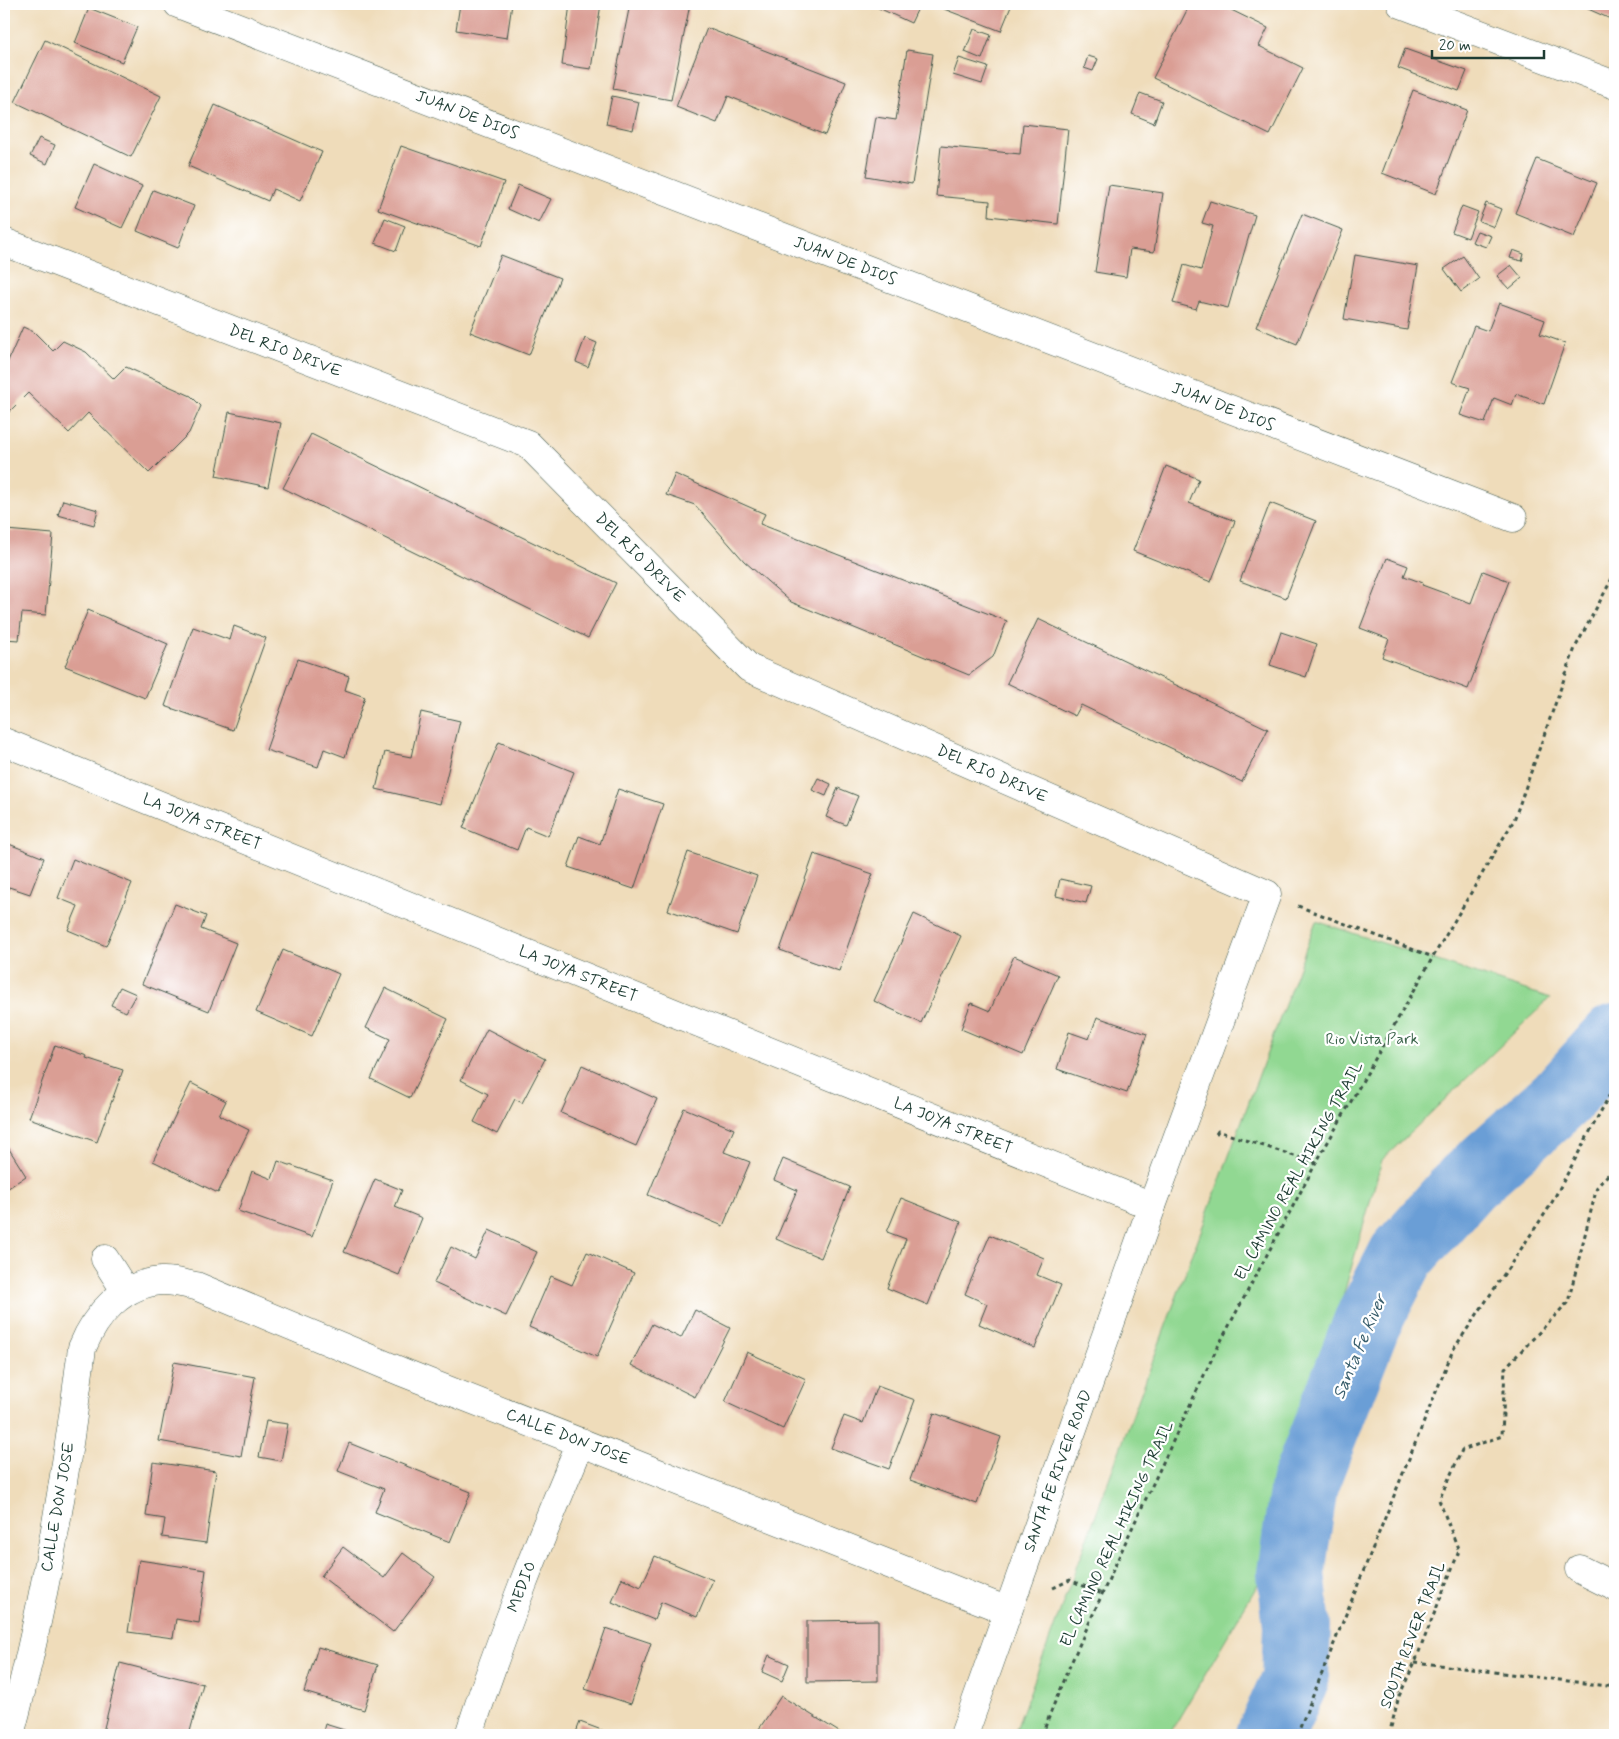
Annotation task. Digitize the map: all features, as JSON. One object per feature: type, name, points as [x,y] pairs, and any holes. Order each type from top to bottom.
[{"type":"street","name":"JUAN DE DIOS","points":[[178,4],[1513,518]]},
{"type":"street","points":[[1401,4],[1615,85]]},
{"type":"street","name":"DEL RIO DRIVE","points":[[4,242],[528,444],[749,668],[1267,894]]},
{"type":"street","name":"LA JOYA STREET","points":[[4,742],[1152,1206]]},
{"type":"street","name":"SANTA FE RIVER ROAD","points":[[964,1735],[1152,1206],[1267,894]]},
{"type":"street","points":[[105,1259],[126,1292]]},
{"type":"street","name":"CALLE DON JOSE","points":[[10,1735],[39,1614],[56,1528],[82,1348],[90,1329],[100,1314],[113,1301],[126,1292],[143,1285],[161,1281],[179,1282],[196,1286],[402,1372],[1008,1610]]},
{"type":"street","name":"MEDIO","points":[[469,1735],[535,1551],[581,1442]]},
{"type":"street","points":[[1579,1569],[1615,1587]]},
{"type":"path","name":"EL CAMINO REAL HIKING TRAIL","points":[[1042,1735],[1063,1681],[1102,1594],[1215,1352],[1316,1163],[1433,957],[1514,820],[1575,648],[1615,573]]},
{"type":"path","points":[[1267,894],[1433,957]]},
{"type":"path","points":[[1297,1735],[1453,1350],[1550,1206],[1615,1085]]},
{"type":"path","points":[[1212,1139],[1218,1131],[1316,1163]]},
{"type":"path","name":"SOUTH RIVER TRAIL","points":[[1389,1735],[1399,1696],[1415,1662],[1459,1551],[1439,1500],[1462,1450],[1502,1436],[1506,1368],[1568,1302],[1598,1187],[1615,1167]]},
{"type":"path","points":[[1008,1610],[1070,1580],[1102,1594]]},
{"type":"path","points":[[1415,1662],[1615,1687]]},
{"type":"green space","name":"Rio Vista Park","points":[[1316,921],[1550,998],[1382,1160],[1264,1574],[1169,1735],[1014,1735]]},
{"type":"building","points":[[460,4],[512,4],[507,38],[456,30]]},
{"type":"building","points":[[570,4],[601,4],[591,69],[562,65]]},
{"type":"building","points":[[630,4],[690,4],[671,100],[613,89]]},
{"type":"building","points":[[870,4],[920,4],[911,23]]},
{"type":"building","points":[[946,4],[1012,4],[1001,31],[944,9]]},
{"type":"building","points":[[1190,4],[1219,4],[1268,28],[1259,46],[1303,68],[1270,135],[1153,78]]},
{"type":"building","points":[[1577,4],[1615,4],[1615,21]]},
{"type":"building","points":[[89,8],[137,27],[122,62],[75,43]]},
{"type":"building","points":[[707,28],[846,82],[825,135],[728,96],[717,123],[676,107]]},
{"type":"building","points":[[974,29],[991,35],[982,59],[965,52]]},
{"type":"building","points":[[45,40],[161,96],[131,157],[15,102]]},
{"type":"building","points":[[1405,49],[1467,71],[1459,91],[1398,68]]},
{"type":"building","points":[[907,50],[933,54],[912,184],[866,176],[876,117],[896,120]]},
{"type":"building","points":[[1088,56],[1098,59],[1093,71],[1084,68]]},
{"type":"building","points":[[959,58],[988,67],[982,84],[953,75]]},
{"type":"building","points":[[1413,90],[1467,110],[1436,194],[1382,173]]},
{"type":"building","points":[[1140,93],[1162,101],[1154,123],[1132,114]]},
{"type":"building","points":[[612,96],[639,102],[633,130],[606,124]]},
{"type":"building","points":[[215,105],[322,152],[300,201],[273,189],[268,201],[188,166]]},
{"type":"building","points":[[1023,124],[1068,129],[1058,224],[989,216],[990,201],[936,196],[941,146],[1020,154]]},
{"type":"building","points":[[39,138],[55,145],[47,164],[30,156]]},
{"type":"building","points":[[401,146],[504,182],[481,246],[378,209]]},
{"type":"building","points":[[1537,159],[1597,183],[1574,237],[1515,213]]},
{"type":"building","points":[[94,164],[142,186],[122,228],[75,207]]},
{"type":"building","points":[[518,185],[551,199],[539,223],[508,209]]},
{"type":"building","points":[[1109,185],[1163,193],[1154,252],[1130,249],[1126,277],[1095,272]]},
{"type":"building","points":[[153,190],[194,206],[178,248],[137,231]]},
{"type":"building","points":[[1210,201],[1255,215],[1228,308],[1199,301],[1196,309],[1173,303],[1184,265],[1201,270],[1213,226],[1202,223]]},
{"type":"building","points":[[1486,203],[1501,209],[1494,227],[1479,221]]},
{"type":"building","points":[[1462,206],[1478,212],[1468,238],[1452,232]]},
{"type":"building","points":[[1302,214],[1343,230],[1297,344],[1256,327]]},
{"type":"building","points":[[385,218],[405,226],[396,251],[375,243]]},
{"type":"building","points":[[1477,231],[1491,236],[1486,247],[1472,242]]},
{"type":"building","points":[[1513,250],[1524,254],[1522,261],[1510,258]]},
{"type":"building","points":[[501,255],[560,278],[529,355],[470,332]]},
{"type":"building","points":[[1355,255],[1418,266],[1407,330],[1344,319]]},
{"type":"building","points":[[1463,256],[1479,279],[1461,292],[1444,269]]},
{"type":"building","points":[[1511,265],[1522,278],[1509,289],[1497,276]]},
{"type":"building","points":[[1499,303],[1545,320],[1540,334],[1565,343],[1544,404],[1516,394],[1512,405],[1494,398],[1485,423],[1460,415],[1470,388],[1452,382],[1474,326],[1488,331]]},
{"type":"building","points":[[23,327],[34,332],[53,351],[63,341],[86,352],[114,379],[126,367],[191,396],[201,406],[189,433],[149,473],[88,413],[69,433],[28,393],[4,417],[4,370]]},
{"type":"building","points":[[585,338],[597,343],[588,367],[576,362]]},
{"type":"building","points":[[229,412],[281,423],[268,487],[216,476]]},
{"type":"building","points":[[311,434],[616,583],[588,638],[283,488]]},
{"type":"building","points":[[1166,466],[1199,479],[1189,503],[1235,521],[1211,582],[1133,551]]},
{"type":"building","points":[[675,474],[765,514],[760,524],[1007,621],[993,657],[969,675],[791,602],[744,561],[695,505],[666,495]]},
{"type":"building","points":[[63,500],[98,510],[94,525],[58,515]]},
{"type":"building","points":[[1270,503],[1316,521],[1286,598],[1240,581]]},
{"type":"building","points":[[6,530],[53,534],[46,615],[22,613],[19,640],[4,639],[4,552]]},
{"type":"building","points":[[1387,558],[1408,566],[1404,576],[1423,583],[1422,585],[1471,603],[1483,571],[1509,581],[1468,689],[1382,657],[1389,639],[1360,628]]},
{"type":"building","points":[[88,610],[168,644],[145,698],[65,666]]},
{"type":"building","points":[[1038,619],[1268,729],[1242,782],[1081,705],[1075,716],[1007,683]]},
{"type":"building","points":[[234,626],[266,638],[233,730],[165,706],[193,627],[230,640]]},
{"type":"building","points":[[1281,632],[1317,644],[1306,677],[1270,665]]},
{"type":"building","points":[[298,659],[349,676],[345,690],[365,697],[345,757],[324,749],[318,767],[266,750]]},
{"type":"building","points":[[421,712],[460,721],[440,804],[376,789],[385,752],[411,757]]},
{"type":"building","points":[[499,742],[574,772],[548,836],[526,827],[517,850],[463,828]]},
{"type":"building","points":[[818,778],[831,784],[826,796],[812,790]]},
{"type":"building","points":[[838,788],[858,796],[846,825],[826,817]]},
{"type":"building","points":[[618,789],[663,804],[634,889],[568,867],[579,836],[600,844]]},
{"type":"building","points":[[4,842],[44,858],[30,894],[9,887],[4,901]]},
{"type":"building","points":[[688,852],[757,876],[737,934],[668,910]]},
{"type":"building","points":[[814,854],[873,874],[839,971],[780,950]]},
{"type":"building","points":[[73,859],[132,883],[106,946],[68,930],[78,906],[58,898]]},
{"type":"building","points":[[1060,879],[1091,886],[1086,903],[1056,896]]},
{"type":"building","points":[[175,904],[206,916],[201,929],[236,943],[209,1011],[142,984]]},
{"type":"building","points":[[914,914],[961,936],[921,1023],[874,1001]]},
{"type":"building","points":[[283,950],[339,974],[312,1036],[256,1012]]},
{"type":"building","points":[[1014,956],[1058,975],[1023,1055],[961,1029],[971,1003],[990,1011]]},
{"type":"building","points":[[120,987],[136,994],[126,1012],[111,1005]]},
{"type":"building","points":[[385,988],[448,1019],[410,1098],[371,1079],[390,1039],[366,1028]]},
{"type":"building","points":[[1097,1017],[1147,1034],[1127,1093],[1057,1069],[1069,1032],[1089,1039]]},
{"type":"building","points":[[487,1029],[545,1059],[522,1103],[515,1099],[497,1134],[474,1122],[488,1094],[461,1080]]},
{"type":"building","points":[[55,1045],[87,1056],[86,1058],[123,1070],[97,1142],[29,1118]]},
{"type":"building","points":[[582,1065],[657,1099],[636,1146],[561,1113]]},
{"type":"building","points":[[191,1083],[226,1101],[219,1115],[249,1130],[218,1193],[153,1161]]},
{"type":"building","points":[[684,1108],[734,1129],[724,1152],[750,1162],[723,1226],[648,1195]]},
{"type":"building","points":[[4,1141],[26,1176],[4,1191]]},
{"type":"building","points":[[783,1159],[850,1187],[821,1258],[776,1239],[797,1190],[774,1180]]},
{"type":"building","points":[[278,1161],[333,1180],[312,1237],[238,1211],[252,1171],[272,1179]]},
{"type":"building","points":[[375,1179],[402,1190],[395,1207],[422,1218],[399,1275],[344,1252]]},
{"type":"building","points":[[901,1198],[961,1222],[928,1305],[887,1288],[906,1239],[887,1232]]},
{"type":"building","points":[[489,1230],[537,1252],[506,1316],[434,1283],[451,1247],[475,1259]]},
{"type":"building","points":[[990,1235],[1044,1258],[1037,1275],[1061,1285],[1035,1348],[979,1324],[987,1304],[965,1294]]},
{"type":"building","points":[[587,1252],[634,1273],[597,1357],[529,1327],[551,1276],[572,1285]]},
{"type":"building","points":[[695,1310],[730,1328],[695,1397],[631,1365],[652,1324],[681,1338]]},
{"type":"building","points":[[747,1352],[806,1379],[783,1429],[725,1402]]},
{"type":"building","points":[[174,1362],[255,1377],[241,1456],[159,1441]]},
{"type":"building","points":[[877,1386],[915,1400],[889,1469],[831,1448],[844,1416],[863,1423]]},
{"type":"building","points":[[934,1413],[1001,1437],[977,1504],[910,1480]]},
{"type":"building","points":[[266,1421],[288,1424],[281,1461],[259,1457]]},
{"type":"building","points":[[349,1443],[471,1492],[450,1542],[375,1512],[384,1489],[338,1471]]},
{"type":"building","points":[[153,1462],[216,1471],[206,1543],[162,1537],[165,1519],[146,1516]]},
{"type":"building","points":[[343,1547],[384,1578],[403,1553],[435,1577],[393,1632],[321,1576]]},
{"type":"building","points":[[655,1556],[713,1580],[697,1617],[661,1602],[654,1620],[612,1602],[622,1578],[641,1587]]},
{"type":"building","points":[[139,1560],[206,1570],[199,1623],[176,1619],[173,1638],[128,1632]]},
{"type":"building","points":[[878,1620],[878,1681],[807,1682],[807,1621]]},
{"type":"building","points":[[606,1628],[651,1643],[631,1704],[585,1689]]},
{"type":"building","points":[[318,1647],[378,1665],[364,1710],[304,1692]]},
{"type":"building","points":[[769,1655],[789,1664],[782,1681],[762,1672]]},
{"type":"building","points":[[120,1663],[203,1684],[189,1735],[116,1735],[103,1732]]},
{"type":"building","points":[[781,1696],[844,1735],[755,1735]]},
{"type":"building","points":[[580,1722],[615,1735],[575,1735]]},
{"type":"building","points":[[325,1724],[360,1735],[322,1735]]},
{"type":"waterway","name":"Santa Fe River","points":[[1270,1735],[1295,1680],[1297,1626],[1291,1573],[1304,1485],[1367,1323],[1402,1255],[1467,1182],[1560,1099],[1615,1038]]}]
